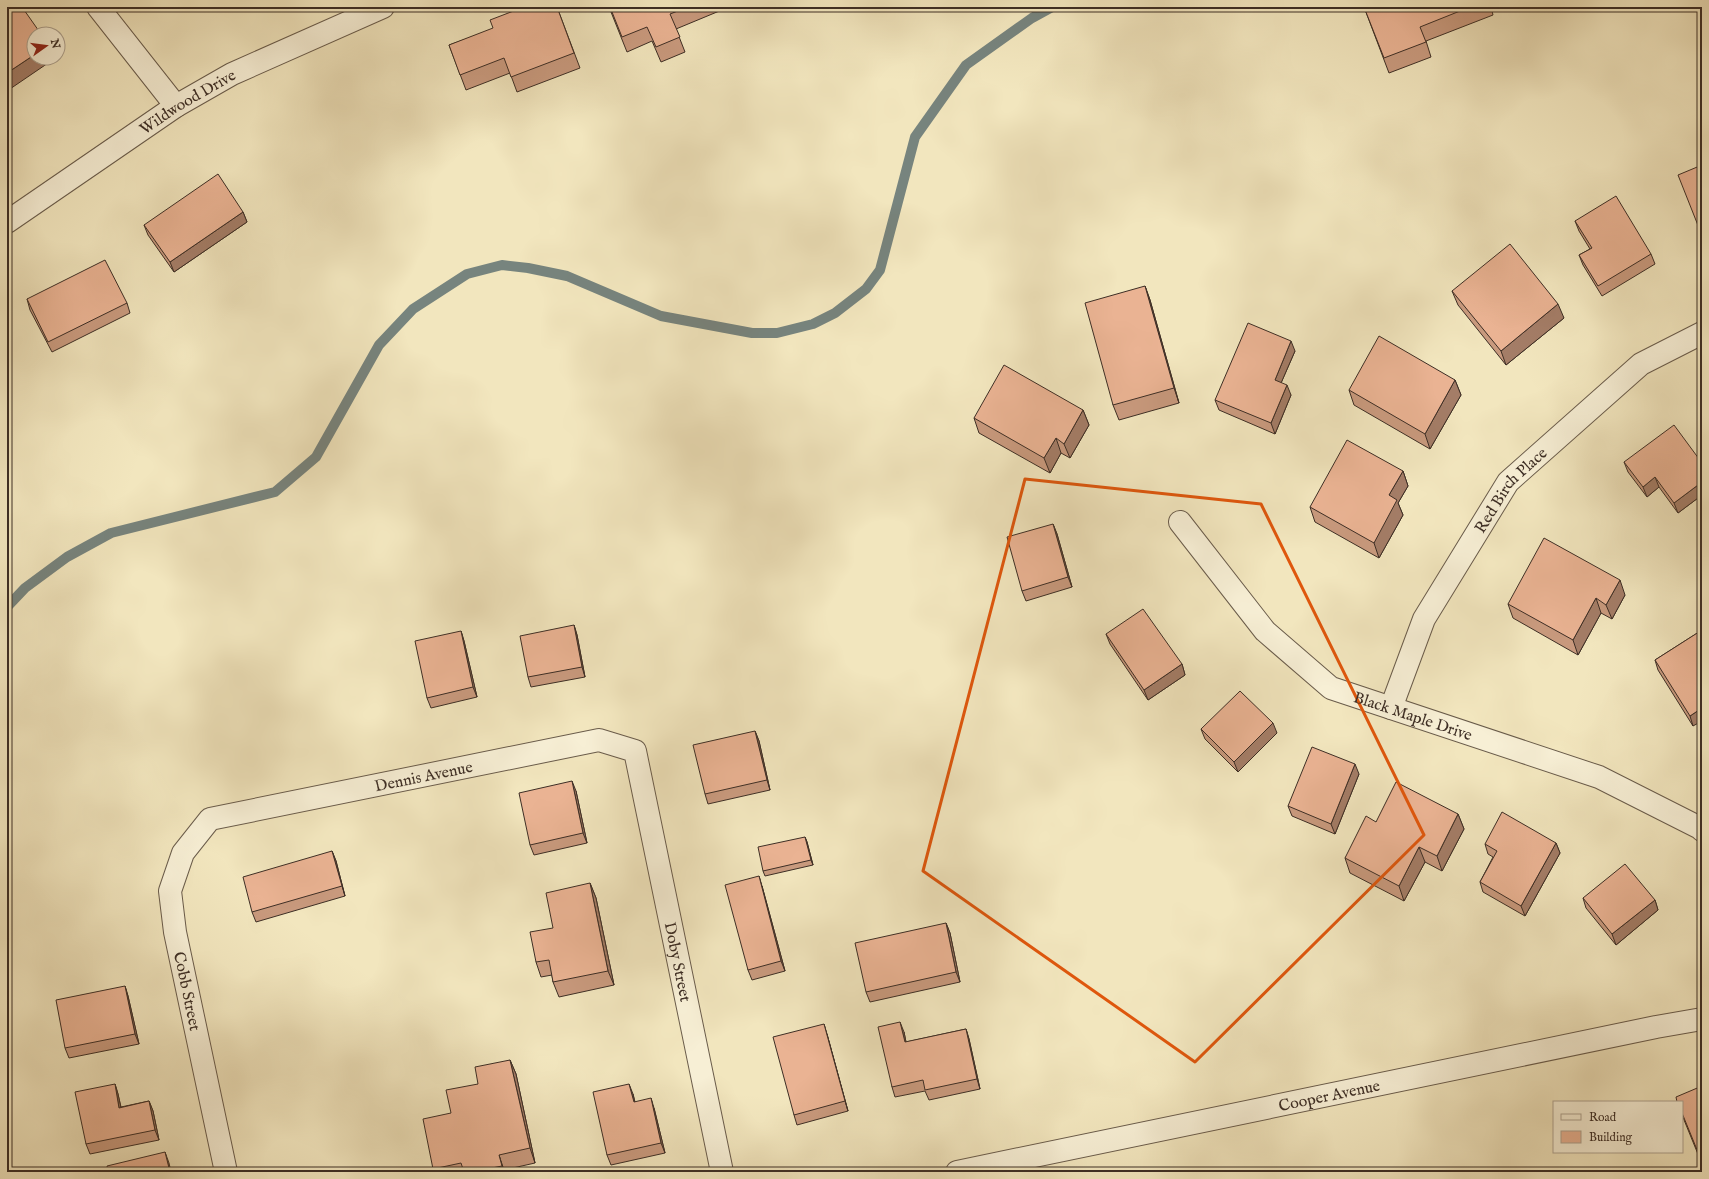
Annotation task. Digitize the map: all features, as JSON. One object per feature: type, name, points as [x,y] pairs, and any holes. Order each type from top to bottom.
[{"type":"street","points":[[98,7],[176,106]]},
{"type":"street","name":"Wildwood Drive","points":[[7,222],[176,106],[232,74],[383,7]]},
{"type":"street","name":"Red Birch Place","points":[[1391,708],[1424,619],[1508,482],[1641,364],[1702,333]]},
{"type":"street","name":"Black Maple Drive","points":[[1180,522],[1265,631],[1331,688],[1599,777],[1697,821]]},
{"type":"street","name":"Dennis Avenue","points":[[210,819],[599,740],[635,751]]},
{"type":"street","name":"Doby Street","points":[[635,751],[722,1172]]},
{"type":"street","name":"Cobb Street","points":[[210,819],[183,853],[170,891],[176,932],[226,1172]]},
{"type":"street","name":"Cooper Avenue","points":[[957,1172],[1648,1028],[1702,1019]]},
{"type":"highlighted area","points":[[1025,479],[1261,504],[1424,835],[1195,1062],[923,871]]},
{"type":"building","points":[[7,7],[22,7],[35,26],[26,26],[26,60],[7,73]]},
{"type":"building","points":[[524,7],[557,7],[574,53],[511,77],[504,58],[460,75],[449,45],[493,28],[490,20]]},
{"type":"building","points":[[610,7],[688,7],[670,14],[680,37],[656,47],[647,27],[622,37]]},
{"type":"building","points":[[1364,7],[1470,7],[1420,27],[1426,42],[1384,58]]},
{"type":"building","points":[[1702,165],[1702,232],[1701,233],[1678,175]]},
{"type":"building","points":[[218,174],[243,212],[170,262],[144,225]]},
{"type":"building","points":[[1616,196],[1651,254],[1598,286],[1579,255],[1592,248],[1575,221]]},
{"type":"building","points":[[1510,244],[1558,304],[1501,351],[1452,291]]},
{"type":"building","points":[[105,260],[127,303],[48,342],[27,299]]},
{"type":"building","points":[[1145,286],[1174,388],[1113,405],[1085,303]]},
{"type":"building","points":[[1248,323],[1291,341],[1275,380],[1287,385],[1271,423],[1215,400]]},
{"type":"building","points":[[1379,336],[1455,380],[1425,434],[1349,390]]},
{"type":"building","points":[[1004,365],[1083,410],[1064,444],[1056,438],[1044,458],[974,418]]},
{"type":"building","points":[[1674,425],[1702,463],[1702,482],[1674,503],[1655,477],[1643,487],[1624,462]]},
{"type":"building","points":[[1347,440],[1403,471],[1389,495],[1397,500],[1374,543],[1310,507]]},
{"type":"building","points":[[1053,524],[1068,577],[1022,591],[1007,537]]},
{"type":"building","points":[[1544,538],[1620,580],[1606,605],[1596,598],[1573,640],[1508,604]]},
{"type":"building","points":[[1143,609],[1182,664],[1144,690],[1106,634]]},
{"type":"building","points":[[574,625],[582,667],[528,677],[520,636]]},
{"type":"building","points":[[1702,630],[1702,696],[1699,697],[1702,702],[1702,708],[1690,716],[1655,660]]},
{"type":"building","points":[[461,631],[473,687],[427,698],[415,641]]},
{"type":"building","points":[[1240,691],[1273,723],[1234,762],[1201,729]]},
{"type":"building","points":[[755,731],[767,780],[705,794],[693,745]]},
{"type":"building","points":[[1312,747],[1355,764],[1331,824],[1288,806]]},
{"type":"building","points":[[572,781],[583,833],[530,845],[519,793]]},
{"type":"building","points":[[1396,782],[1458,814],[1437,856],[1419,847],[1399,886],[1345,858],[1366,816],[1376,822]]},
{"type":"building","points":[[1502,812],[1556,843],[1521,906],[1480,882],[1497,851],[1485,844]]},
{"type":"building","points":[[805,837],[811,860],[763,871],[758,847]]},
{"type":"building","points":[[332,851],[342,886],[252,912],[243,877]]},
{"type":"building","points":[[1625,864],[1655,900],[1612,934],[1583,898]]},
{"type":"building","points":[[759,876],[781,961],[748,970],[725,885]]},
{"type":"building","points":[[590,883],[608,971],[553,982],[549,960],[536,962],[530,932],[553,928],[546,893]]},
{"type":"building","points":[[946,923],[956,972],[866,992],[855,943]]},
{"type":"building","points":[[125,986],[135,1034],[65,1048],[56,1000]]},
{"type":"building","points":[[900,1022],[905,1042],[966,1029],[977,1079],[925,1090],[923,1080],[892,1087],[878,1027]]},
{"type":"building","points":[[824,1024],[845,1101],[794,1115],[773,1037]]},
{"type":"building","points":[[510,1060],[530,1148],[499,1155],[502,1166],[464,1172],[461,1163],[433,1169],[423,1119],[451,1113],[446,1090],[478,1084],[475,1067]]},
{"type":"building","points":[[115,1084],[119,1108],[149,1101],[155,1130],[86,1144],[75,1092]]},
{"type":"building","points":[[629,1084],[634,1102],[651,1098],[661,1143],[607,1155],[593,1092]]},
{"type":"building","points":[[1702,1086],[1702,1162],[1683,1115],[1683,1101],[1677,1101],[1676,1097]]},
{"type":"building","points":[[165,1152],[170,1172],[108,1172],[107,1166]]},
{"type":"waterway","points":[[7,607],[25,588],[67,557],[111,533],[275,492],[316,457],[379,345],[413,309],[467,274],[502,265],[528,268],[567,276],[661,316],[752,333],[777,333],[813,324],[835,313],[866,289],[880,270],[915,137],[966,65],[1032,18],[1052,7]]}]
